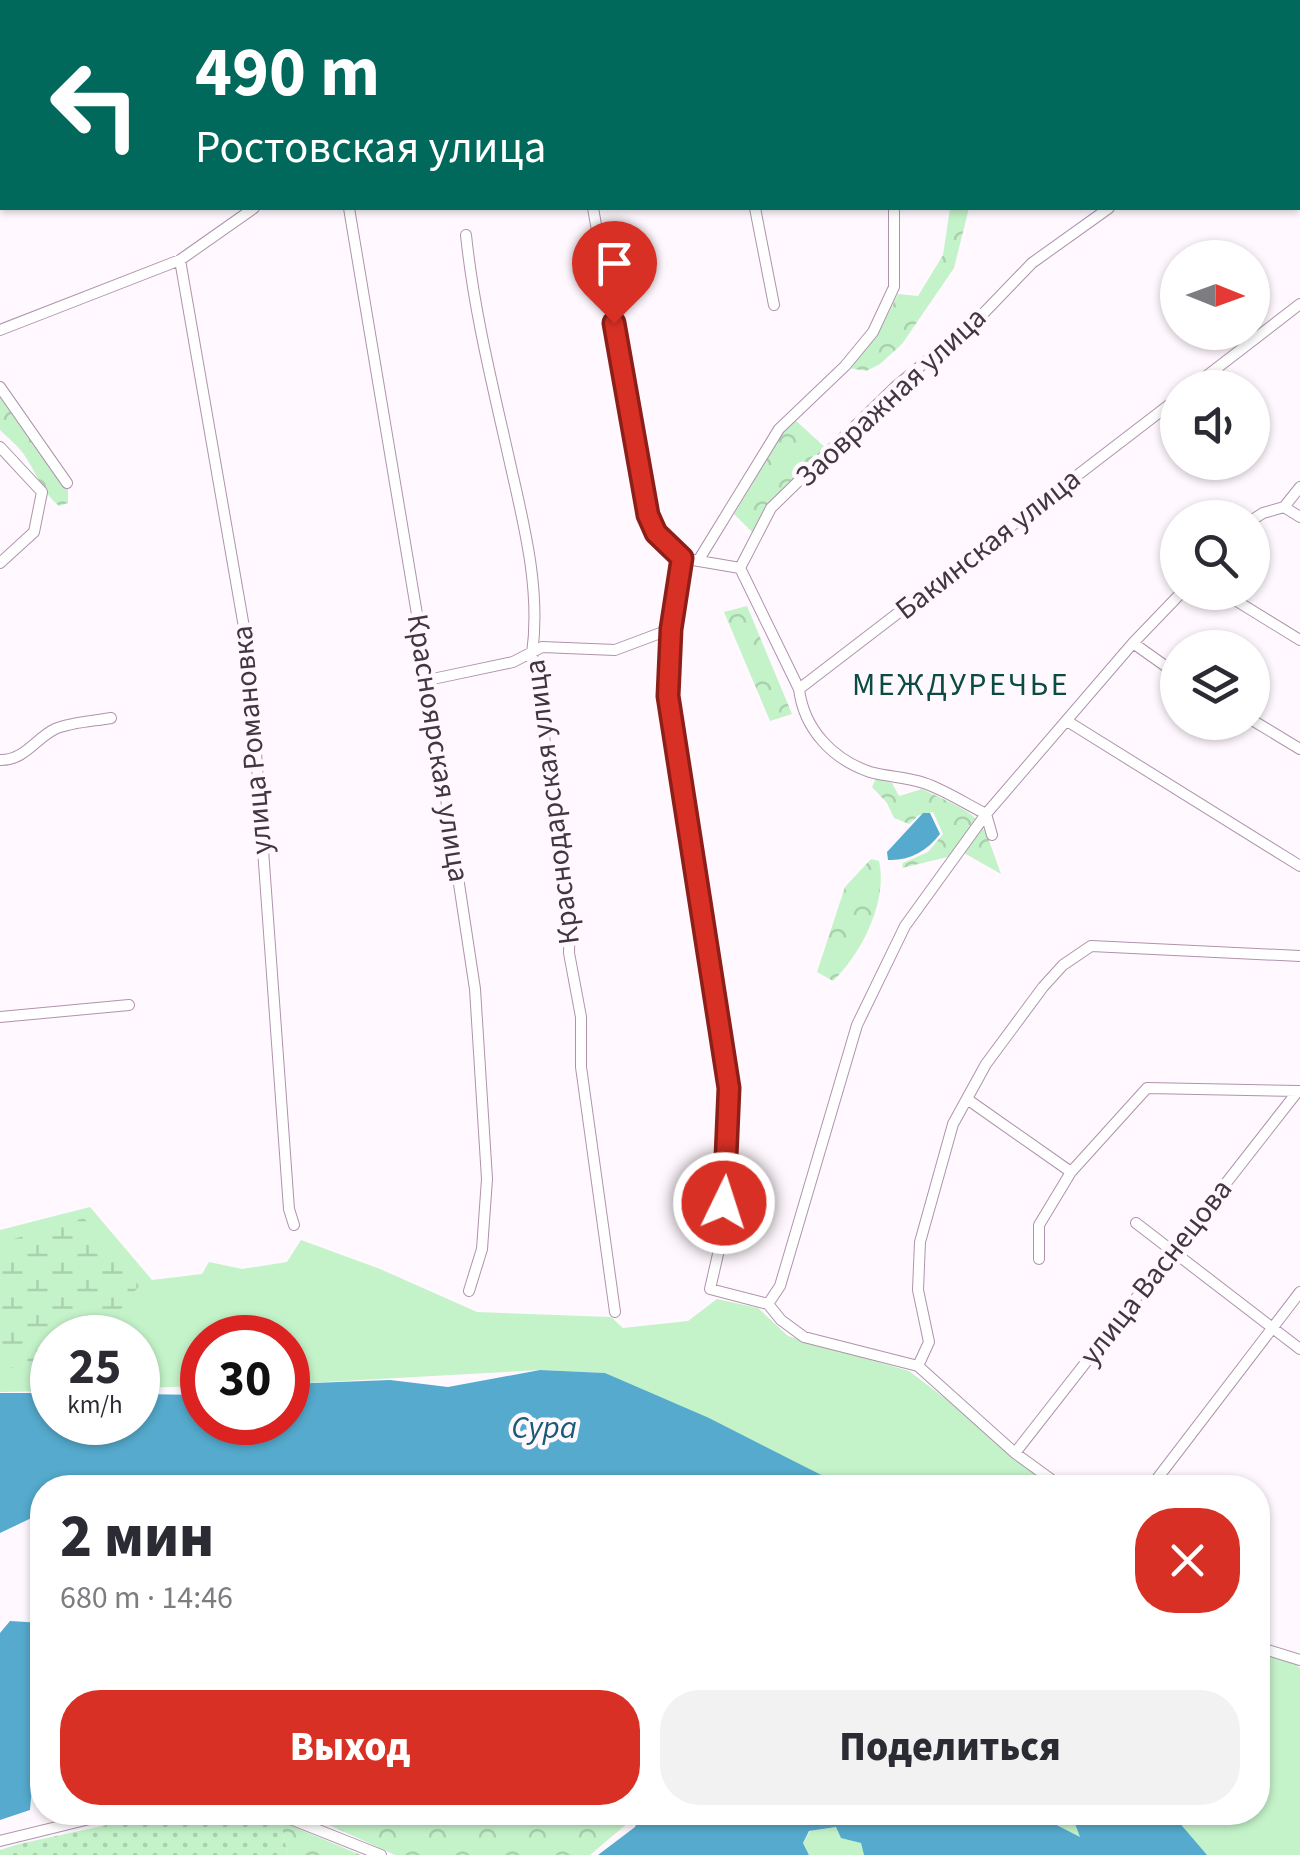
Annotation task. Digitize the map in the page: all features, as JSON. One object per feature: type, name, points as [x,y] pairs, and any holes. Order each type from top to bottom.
[{"type":"street","points":[[0,330],[180,260],[251,210]]},
{"type":"street","name":"Красноярская улица","points":[[349,210],[475,989],[486,1179],[482,1249],[469,1291]]},
{"type":"street","points":[[593,210],[648,515],[656,533],[682,558],[740,568],[798,689],[802,709],[824,745],[845,761],[872,772],[924,783],[986,814],[992,835]]},
{"type":"street","points":[[755,210],[774,305]]},
{"type":"street","points":[[698,561],[779,429],[846,366],[873,332],[894,287],[894,210]]},
{"type":"street","name":"Заовражная улица","points":[[740,568],[772,508],[854,427],[978,319],[1032,263],[1105,210]]},
{"type":"street","name":"Краснодарская улица","points":[[466,235],[472,292],[522,513],[532,576],[536,625],[532,654],[570,913],[569,952],[581,1017],[581,1068],[614,1312]]},
{"type":"street","name":"улица Романовка","points":[[180,260],[249,656],[289,1209],[294,1225]]},
{"type":"street","points":[[1214,370],[1300,304]]},
{"type":"street","points":[[0,387],[67,483]]},
{"type":"street","name":"Бакинская улица","points":[[798,689],[1160,412]]},
{"type":"street","points":[[0,447],[42,492],[34,532],[0,563]]},
{"type":"street","points":[[1270,511],[1284,507],[1300,487]]},
{"type":"street","points":[[1284,507],[1300,517]]},
{"type":"street","points":[[682,558],[671,629],[668,696],[729,1088],[721,1241],[710,1290],[768,1304],[781,1320],[804,1337],[918,1366],[1046,1475]]},
{"type":"street","points":[[768,1304],[780,1286],[857,1025],[905,926],[986,814],[1165,610]]},
{"type":"street","points":[[1251,610],[1300,640]]},
{"type":"street","points":[[428,680],[513,662],[542,647],[615,650],[671,629]]},
{"type":"street","points":[[1133,643],[1160,662]]},
{"type":"street","points":[[0,760],[7,761],[37,745],[55,729],[112,718]]},
{"type":"street","points":[[1067,721],[1300,866]]},
{"type":"street","points":[[1270,730],[1300,748]]},
{"type":"street","points":[[918,1366],[929,1342],[918,1290],[920,1242],[953,1124],[986,1064],[1043,987],[1090,946],[1300,956]]},
{"type":"street","points":[[0,1017],[129,1005]]},
{"type":"street","points":[[1039,1259],[1039,1224],[1071,1172],[1146,1088],[1299,1090]]},
{"type":"street","name":"улица Васнецова","points":[[1016,1453],[1299,1090]]},
{"type":"street","points":[[966,1099],[1071,1172]]},
{"type":"street","points":[[1136,1224],[1300,1349]]},
{"type":"street","points":[[1160,1475],[1300,1292]]},
{"type":"street","points":[[1270,1651],[1300,1660]]},
{"type":"street","points":[[0,1842],[47,1825]]},
{"type":"street","points":[[306,1825],[381,1855]]},
{"type":"green space","points":[[950,210],[968,210],[954,268],[902,344],[866,371],[849,368],[878,334],[898,294],[918,296],[943,255]]},
{"type":"green space","points":[[0,395],[68,489],[68,503],[59,506],[53,500],[23,453],[0,430]]},
{"type":"green space","points":[[794,419],[827,449],[753,533],[734,514]]},
{"type":"green space","points":[[747,606],[792,714],[770,721],[724,612]]},
{"type":"green space","points":[[876,778],[892,783],[899,796],[922,789],[975,818],[988,838],[1001,874],[964,853],[902,868],[903,863],[928,852],[943,834],[933,812],[919,815],[909,824],[894,818],[872,787]]},
{"type":"green space","points":[[871,859],[879,861],[881,876],[876,909],[863,941],[833,981],[817,972],[845,887]]},
{"type":"green space","points":[[90,1207],[152,1280],[202,1274],[209,1262],[242,1269],[287,1262],[301,1240],[380,1269],[477,1312],[611,1317],[623,1328],[688,1321],[717,1299],[758,1308],[788,1336],[909,1371],[1046,1475],[817,1475],[605,1373],[540,1370],[310,1383],[310,1315],[180,1315],[180,1387],[160,1387],[160,1315],[30,1315],[30,1391],[0,1392],[0,1230]]},
{"type":"green space","points":[[84,1218],[139,1286],[116,1315],[30,1315],[30,1365],[0,1370],[0,1243]]},
{"type":"green space","points":[[1270,1644],[1300,1668],[1300,1855],[1207,1855],[1179,1825],[1270,1825]]},
{"type":"green space","points":[[107,1825],[281,1825],[288,1855],[0,1855],[0,1850]]},
{"type":"green space","points":[[281,1825],[290,1825],[361,1855],[288,1855]]},
{"type":"green space","points":[[329,1825],[625,1825],[590,1855],[395,1855]]},
{"type":"green space","points":[[1056,1825],[1076,1825],[1081,1838]]},
{"type":"green space","points":[[837,1827],[861,1843],[864,1855],[809,1855],[803,1843],[810,1831]]},
{"type":"water","points":[[923,813],[930,813],[940,834],[917,854],[888,860],[887,852]]},
{"type":"water","name":"Сура","points":[[540,1370],[605,1373],[709,1418],[821,1475],[30,1475],[30,1519],[0,1533],[0,1393],[30,1393],[30,1445],[160,1445],[160,1394],[180,1395],[180,1445],[310,1445],[310,1383],[390,1380],[448,1387]]},
{"type":"water","points":[[10,1621],[30,1622],[30,1810],[0,1820],[0,1633]]},
{"type":"water","points":[[1056,1825],[1080,1837],[1076,1825],[1181,1825],[1207,1855],[864,1855],[861,1843],[841,1838],[836,1827],[809,1831],[803,1843],[809,1855],[598,1855],[635,1827]]},
{"type":"district","name":"МЕЖДУРЕЧЬЕ","points":[[961,685]]},
{"type":"route","points":[[614,323],[648,515],[656,533],[682,558],[671,629],[668,696],[729,1088],[724,1203]]}]
